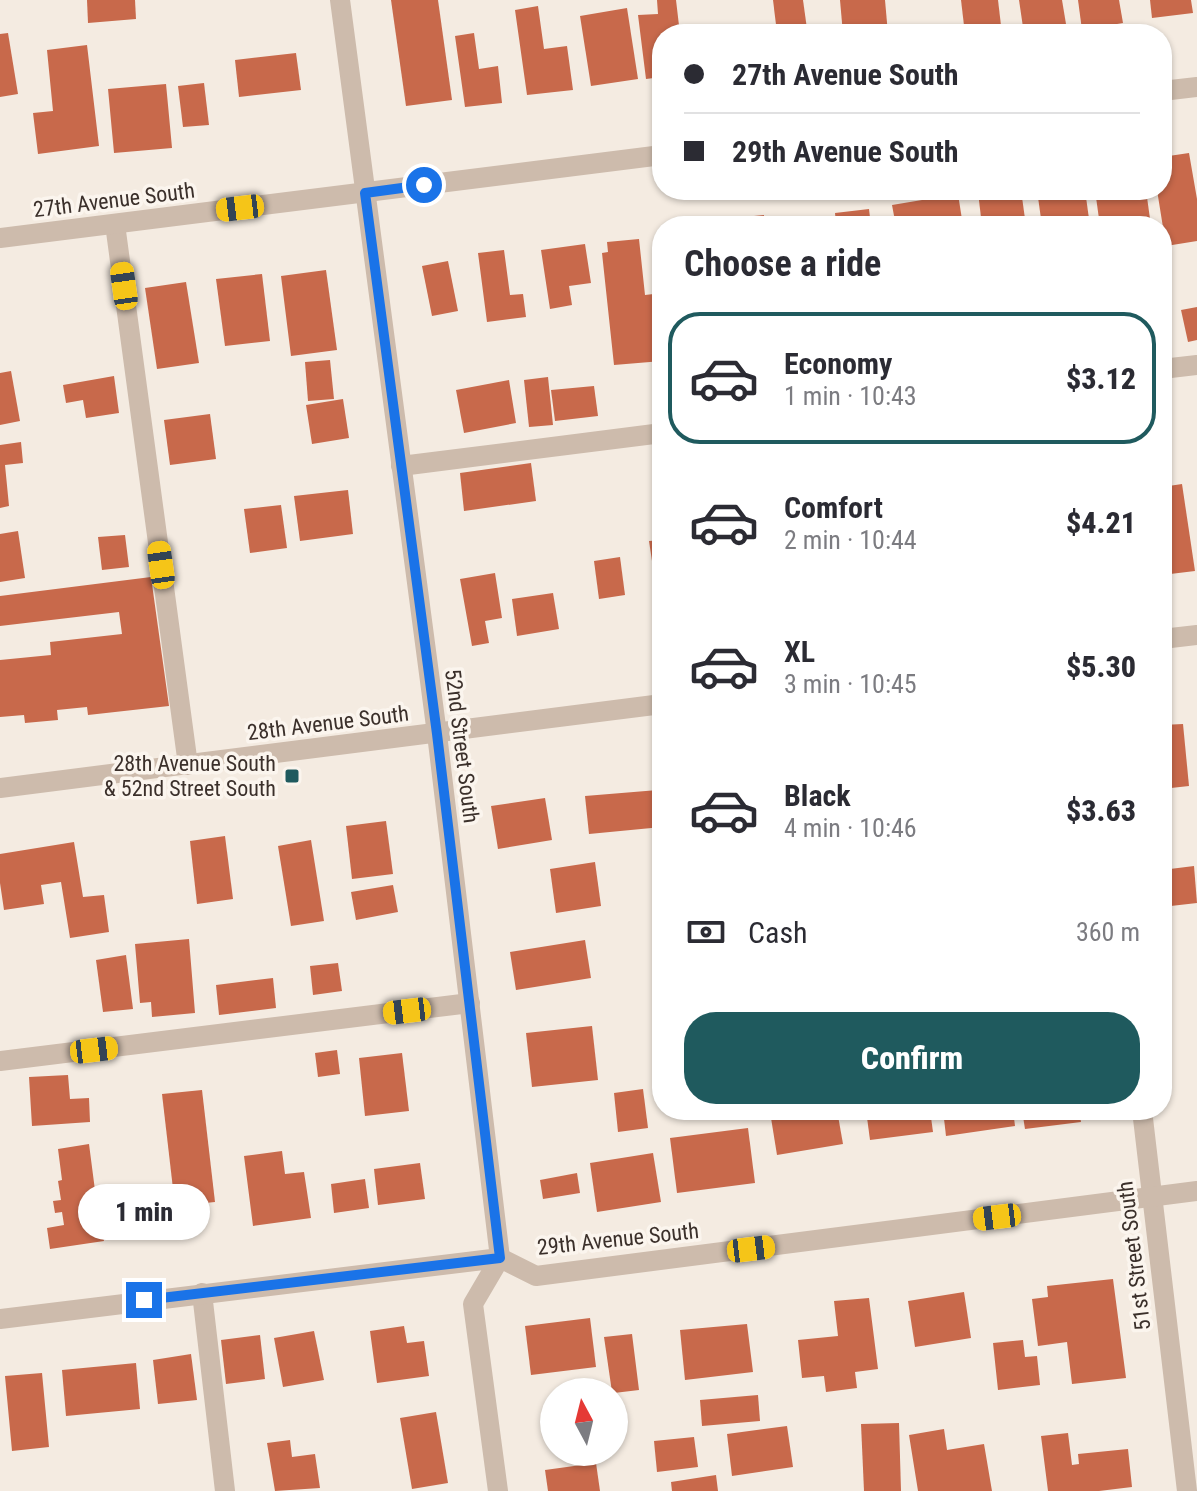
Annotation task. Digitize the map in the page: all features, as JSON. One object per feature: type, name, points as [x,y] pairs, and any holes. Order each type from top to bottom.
[{"type":"street","name":"52nd Street South","points":[[340,0],[437,734],[500,1258]]},
{"type":"street","points":[[1172,90],[1197,87]]},
{"type":"street","name":"27th Avenue South","points":[[0,238],[652,156]]},
{"type":"street","points":[[115,224],[188,765]]},
{"type":"street","points":[[1172,368],[1197,365]]},
{"type":"street","points":[[401,466],[652,434]]},
{"type":"street","points":[[1172,638],[1197,635]]},
{"type":"street","name":"28th Avenue South","points":[[0,788],[652,705]]},
{"type":"street","points":[[0,1061],[470,1003]]},
{"type":"street","name":"51st Street South","points":[[1143,1120],[1187,1491]]},
{"type":"street","name":"29th Avenue South","points":[[500,1258],[536,1276],[1197,1191]]},
{"type":"street","points":[[0,1319],[500,1258]]},
{"type":"street","points":[[498,1491],[473,1304],[500,1258]]},
{"type":"street","points":[[202,1293],[225,1491]]},
{"type":"building","points":[[87,0],[135,0],[136,19],[88,23]]},
{"type":"building","points":[[391,0],[438,0],[452,100],[406,106]]},
{"type":"building","points":[[657,0],[676,0],[679,24],[652,24],[652,78],[646,79],[638,15],[658,14]]},
{"type":"building","points":[[773,0],[803,0],[806,24],[776,24]]},
{"type":"building","points":[[840,0],[885,0],[887,24],[842,24]]},
{"type":"building","points":[[961,0],[998,0],[1001,24],[964,24]]},
{"type":"building","points":[[1019,0],[1062,0],[1066,24],[1023,24]]},
{"type":"building","points":[[1078,0],[1119,0],[1123,23],[1081,24]]},
{"type":"building","points":[[1150,0],[1191,0],[1193,13],[1152,18]]},
{"type":"building","points":[[538,6],[544,49],[567,46],[573,90],[527,95],[515,10]]},
{"type":"building","points":[[627,8],[638,79],[591,86],[580,16]]},
{"type":"building","points":[[8,33],[18,94],[0,97],[0,34]]},
{"type":"building","points":[[474,33],[479,69],[498,66],[502,103],[465,107],[455,36]]},
{"type":"building","points":[[87,45],[99,146],[38,154],[33,113],[53,111],[47,50]]},
{"type":"building","points":[[296,53],[301,90],[239,97],[235,60]]},
{"type":"building","points":[[204,83],[209,125],[183,127],[178,86]]},
{"type":"building","points":[[166,84],[172,148],[114,153],[108,89]]},
{"type":"building","points":[[1189,153],[1197,199],[1197,241],[1172,245],[1172,216],[1161,216],[1159,200],[1172,200],[1172,156]]},
{"type":"building","points":[[922,200],[959,200],[961,216],[894,216],[892,205]]},
{"type":"building","points":[[979,200],[1022,200],[1025,216],[981,216]]},
{"type":"building","points":[[1038,200],[1086,200],[1089,216],[1041,216]]},
{"type":"building","points":[[1096,200],[1147,200],[1150,216],[1099,216]]},
{"type":"building","points":[[869,209],[870,216],[835,216],[835,213]]},
{"type":"building","points":[[639,239],[645,295],[652,294],[652,362],[614,365],[602,253],[608,252],[607,242]]},
{"type":"building","points":[[585,244],[591,283],[569,286],[572,305],[550,309],[541,250]]},
{"type":"building","points":[[504,250],[510,295],[523,294],[526,317],[487,322],[478,253]]},
{"type":"building","points":[[448,261],[458,311],[432,316],[422,266]]},
{"type":"building","points":[[326,270],[337,350],[291,356],[281,276]]},
{"type":"building","points":[[262,274],[270,341],[225,346],[216,279]]},
{"type":"building","points":[[186,282],[199,363],[157,369],[145,288]]},
{"type":"building","points":[[1197,307],[1197,340],[1188,342],[1181,310]]},
{"type":"building","points":[[330,360],[334,399],[308,401],[305,362]]},
{"type":"building","points":[[11,371],[20,421],[0,425],[0,373]]},
{"type":"building","points":[[114,376],[119,413],[86,418],[83,400],[66,403],[63,385]]},
{"type":"building","points":[[548,377],[553,425],[529,427],[524,380]]},
{"type":"building","points":[[509,380],[516,423],[464,433],[456,390]]},
{"type":"building","points":[[594,386],[598,416],[555,421],[551,390]]},
{"type":"building","points":[[343,399],[349,438],[312,444],[306,405]]},
{"type":"building","points":[[210,414],[216,459],[170,465],[164,420]]},
{"type":"building","points":[[21,442],[23,463],[5,465],[9,506],[0,508],[0,445]]},
{"type":"building","points":[[531,463],[536,501],[464,511],[460,473]]},
{"type":"building","points":[[1182,484],[1195,571],[1172,574],[1172,486]]},
{"type":"building","points":[[348,490],[353,534],[300,541],[294,496]]},
{"type":"building","points":[[281,505],[287,548],[250,553],[244,509]]},
{"type":"building","points":[[18,531],[25,578],[0,582],[0,534]]},
{"type":"building","points":[[125,535],[129,567],[102,570],[98,537]]},
{"type":"building","points":[[620,557],[625,595],[599,599],[594,561]]},
{"type":"building","points":[[495,573],[502,618],[485,621],[489,643],[472,646],[460,579]]},
{"type":"building","points":[[151,577],[169,706],[88,715],[87,707],[57,710],[58,720],[25,723],[24,715],[0,717],[0,660],[51,655],[50,642],[122,634],[119,612],[0,626],[0,596]]},
{"type":"building","points":[[553,593],[559,629],[517,636],[512,599]]},
{"type":"building","points":[[1183,724],[1189,786],[1172,788],[1172,725]]},
{"type":"building","points":[[652,790],[652,828],[589,834],[585,796]]},
{"type":"building","points":[[545,798],[552,840],[498,849],[491,806]]},
{"type":"building","points":[[386,821],[393,874],[352,879],[346,826]]},
{"type":"building","points":[[225,836],[233,899],[197,904],[190,841]]},
{"type":"building","points":[[311,840],[324,921],[291,926],[278,846]]},
{"type":"building","points":[[74,842],[83,897],[104,895],[109,932],[70,938],[61,882],[41,885],[44,904],[4,910],[0,854]]},
{"type":"building","points":[[595,862],[601,906],[556,913],[550,869]]},
{"type":"building","points":[[1194,866],[1197,903],[1172,906],[1172,869]]},
{"type":"building","points":[[393,885],[398,912],[356,920],[351,892]]},
{"type":"building","points":[[189,939],[195,1013],[152,1017],[151,1002],[140,1003],[135,944]]},
{"type":"building","points":[[585,940],[591,978],[516,990],[510,952]]},
{"type":"building","points":[[126,955],[133,1009],[103,1012],[96,960]]},
{"type":"building","points":[[338,963],[342,991],[313,995],[310,966]]},
{"type":"building","points":[[273,978],[276,1008],[219,1015],[216,985]]},
{"type":"building","points":[[592,1026],[598,1080],[532,1087],[526,1033]]},
{"type":"building","points":[[337,1050],[340,1074],[318,1077],[315,1053]]},
{"type":"building","points":[[402,1053],[409,1111],[365,1116],[359,1058]]},
{"type":"building","points":[[68,1075],[70,1099],[89,1098],[90,1122],[32,1126],[29,1077]]},
{"type":"building","points":[[643,1089],[648,1128],[618,1132],[614,1093]]},
{"type":"building","points":[[202,1090],[215,1202],[175,1206],[162,1094]]},
{"type":"building","points":[[771,1120],[839,1120],[843,1144],[777,1155]]},
{"type":"building","points":[[867,1120],[931,1120],[933,1132],[870,1140]]},
{"type":"building","points":[[944,1120],[1014,1120],[1015,1126],[946,1136]]},
{"type":"building","points":[[1024,1120],[1081,1122],[1025,1129]]},
{"type":"building","points":[[748,1128],[755,1183],[677,1193],[670,1138]]},
{"type":"building","points":[[89,1144],[96,1198],[108,1196],[110,1214],[117,1212],[119,1230],[102,1232],[104,1241],[50,1249],[47,1228],[64,1225],[62,1212],[55,1213],[53,1201],[61,1200],[58,1149]]},
{"type":"building","points":[[282,1151],[285,1174],[304,1172],[311,1218],[253,1226],[244,1156]]},
{"type":"building","points":[[653,1153],[661,1202],[597,1212],[590,1163]]},
{"type":"building","points":[[420,1163],[425,1199],[378,1205],[374,1169]]},
{"type":"building","points":[[577,1173],[580,1193],[543,1199],[540,1180]]},
{"type":"building","points":[[365,1179],[369,1208],[334,1213],[331,1184]]},
{"type":"building","points":[[1113,1279],[1126,1378],[1072,1384],[1067,1342],[1038,1346],[1032,1299],[1048,1297],[1047,1286]]},
{"type":"building","points":[[964,1292],[971,1338],[915,1347],[908,1301]]},
{"type":"building","points":[[869,1298],[878,1369],[855,1372],[857,1388],[826,1392],[824,1376],[802,1378],[798,1340],[838,1336],[834,1301]]},
{"type":"building","points":[[590,1318],[596,1367],[531,1375],[525,1326]]},
{"type":"building","points":[[747,1324],[753,1372],[685,1380],[680,1330]]},
{"type":"building","points":[[404,1326],[407,1343],[424,1341],[429,1376],[377,1383],[370,1331]]},
{"type":"building","points":[[314,1331],[324,1380],[283,1387],[274,1338]]},
{"type":"building","points":[[632,1334],[639,1390],[628,1391],[628,1378],[610,1378],[604,1337]]},
{"type":"building","points":[[260,1335],[265,1379],[226,1384],[221,1340]]},
{"type":"building","points":[[1023,1340],[1025,1357],[1037,1356],[1040,1385],[998,1390],[993,1343]]},
{"type":"building","points":[[191,1354],[197,1400],[158,1404],[153,1360]]},
{"type":"building","points":[[136,1363],[140,1409],[66,1416],[62,1370]]},
{"type":"building","points":[[42,1373],[49,1447],[12,1451],[5,1376]]},
{"type":"building","points":[[758,1395],[760,1421],[702,1426],[700,1400]]},
{"type":"building","points":[[436,1412],[448,1483],[412,1489],[400,1418]]},
{"type":"building","points":[[899,1423],[901,1491],[864,1491],[861,1424]]},
{"type":"building","points":[[787,1426],[793,1467],[732,1476],[727,1434]]},
{"type":"building","points":[[944,1429],[947,1450],[984,1444],[992,1491],[918,1491],[909,1435]]},
{"type":"building","points":[[1068,1433],[1072,1465],[1079,1464],[1078,1454],[1128,1449],[1132,1487],[1099,1491],[1048,1491],[1041,1436]]},
{"type":"building","points":[[694,1437],[698,1467],[657,1472],[654,1441]]},
{"type":"building","points":[[290,1440],[292,1457],[315,1454],[320,1488],[275,1491],[267,1443]]},
{"type":"building","points":[[596,1466],[600,1491],[548,1491],[545,1470]]},
{"type":"building","points":[[716,1475],[718,1491],[672,1491],[671,1482]]},
{"type":"place","name":"28th Avenue South & 52nd Street South","points":[[292,776]]},
{"type":"route","points":[[144,1300],[500,1258],[437,734],[365,193],[424,185]]}]
